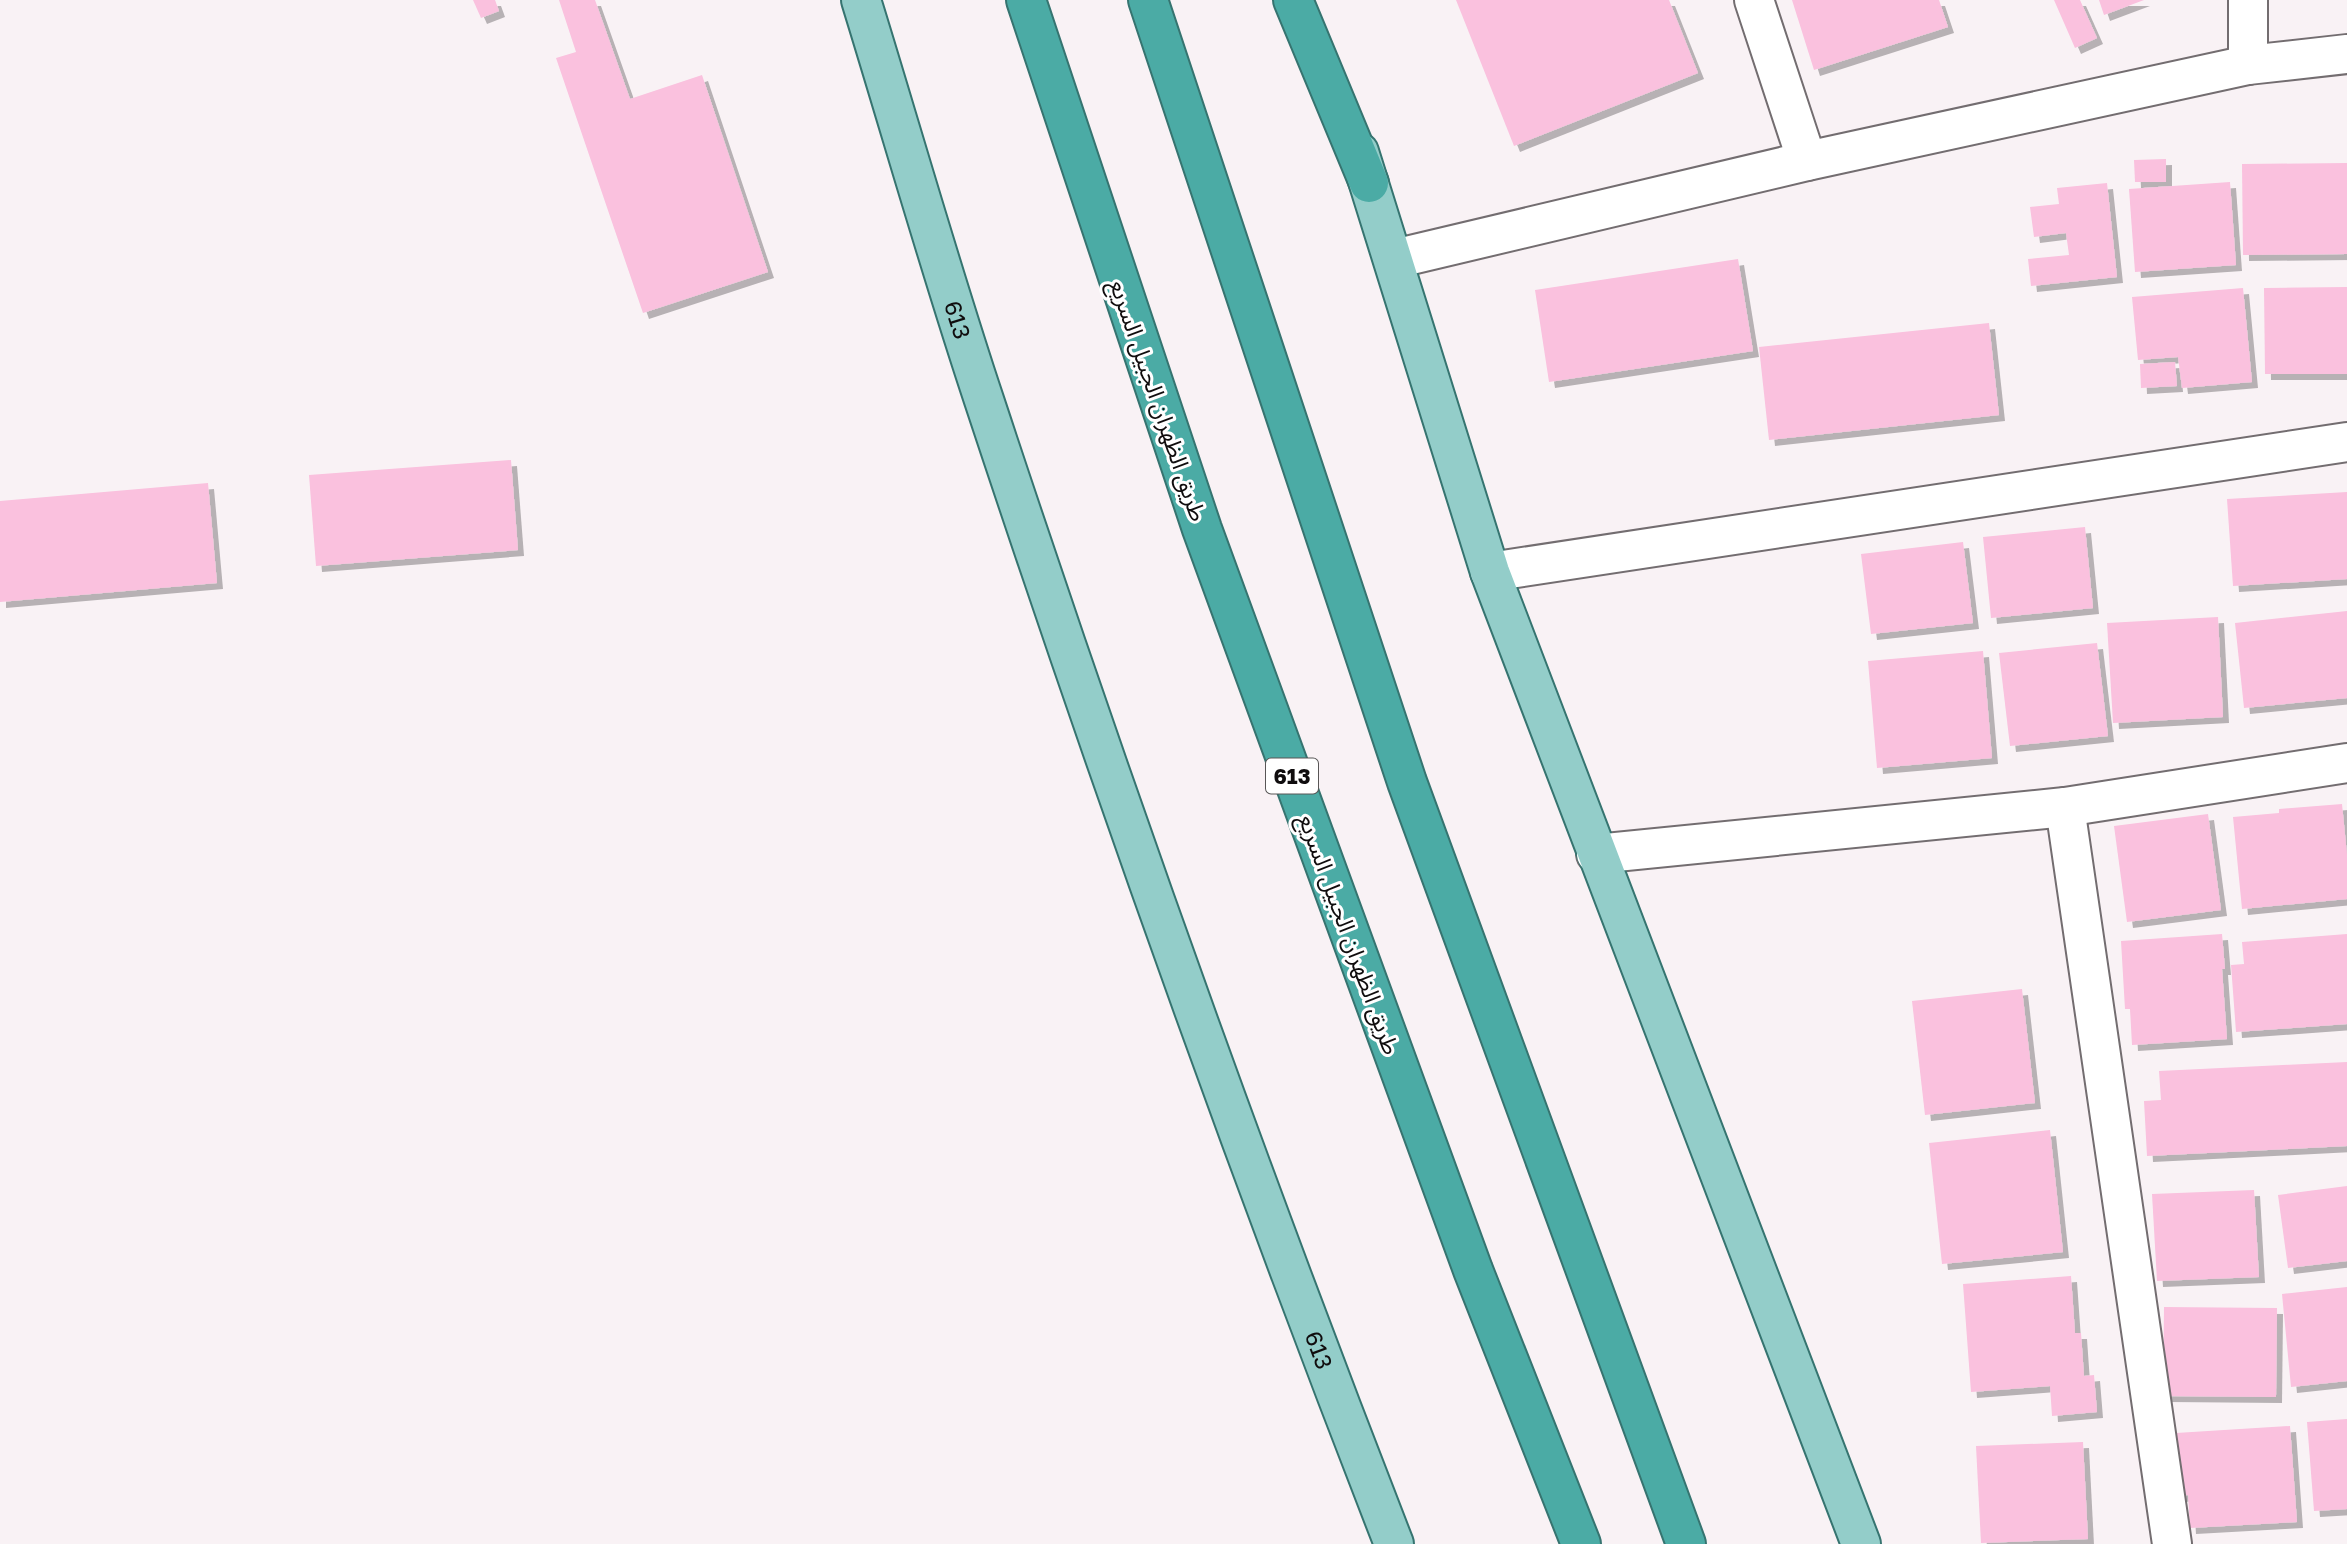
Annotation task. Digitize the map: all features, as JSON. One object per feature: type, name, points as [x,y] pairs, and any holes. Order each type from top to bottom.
[{"type":"highway","name":"طريق الظهران الجبيل السريع","points":[[1026,0],[1202,529],[1473,1270],[1581,1544]]},
{"type":"highway","points":[[1148,0],[1406,782],[1686,1544]]},
{"type":"highway","points":[[1293,0],[1369,183]]},
{"type":"main road","name":"613","points":[[861,0],[983,398],[1168,938],[1307,1319],[1394,1544]]},
{"type":"main road","points":[[1309,0],[1394,259],[1490,572],[1861,1544]]},
{"type":"street","points":[[1754,0],[1807,161]]},
{"type":"street","points":[[2248,0],[2248,65]]},
{"type":"street","points":[[1394,259],[1807,161],[2248,65],[2347,54]]},
{"type":"street","points":[[1490,572],[2347,442]]},
{"type":"street","points":[[1596,854],[2065,807],[2347,763]]},
{"type":"street","points":[[2065,807],[2172,1544]]},
{"type":"building","points":[[473,0],[495,0],[499,11],[481,18]]},
{"type":"building","points":[[559,0],[595,0],[630,99],[702,75],[768,272],[643,313],[556,58],[576,52]]},
{"type":"building","points":[[1456,0],[1669,0],[1698,73],[1514,146]]},
{"type":"building","points":[[1792,0],[1939,0],[1948,27],[1814,70]]},
{"type":"building","points":[[2054,0],[2080,0],[2097,38],[2075,48]]},
{"type":"building","points":[[2099,0],[2144,0],[2104,15]]},
{"type":"building","points":[[2166,159],[2166,182],[2135,182],[2134,160]]},
{"type":"building","points":[[2347,163],[2347,254],[2243,255],[2242,164]]},
{"type":"building","points":[[2230,182],[2236,265],[2135,272],[2129,189]]},
{"type":"building","points":[[2107,183],[2117,277],[2031,286],[2028,259],[2069,255],[2066,233],[2034,237],[2030,207],[2059,204],[2057,188]]},
{"type":"building","points":[[1738,259],[1753,351],[1549,382],[1535,290]]},
{"type":"building","points":[[2347,287],[2347,374],[2265,374],[2264,288]]},
{"type":"building","points":[[2243,288],[2252,382],[2182,388],[2178,357],[2138,360],[2132,297]]},
{"type":"building","points":[[1989,323],[1999,415],[1769,440],[1759,347]]},
{"type":"building","points":[[2175,362],[2177,386],[2141,388],[2140,364]]},
{"type":"building","points":[[511,460],[518,550],[316,566],[309,475]]},
{"type":"building","points":[[208,483],[217,583],[0,602],[0,501]]},
{"type":"building","points":[[2347,492],[2347,579],[2233,586],[2227,499]]},
{"type":"building","points":[[2085,527],[2093,608],[1991,618],[1983,537]]},
{"type":"building","points":[[1963,542],[1973,623],[1871,634],[1861,554]]},
{"type":"building","points":[[2347,611],[2347,698],[2244,708],[2235,623]]},
{"type":"building","points":[[2218,617],[2223,717],[2113,723],[2107,623]]},
{"type":"building","points":[[2097,643],[2108,736],[2010,746],[1999,653]]},
{"type":"building","points":[[1983,651],[1992,758],[1877,768],[1868,661]]},
{"type":"building","points":[[2342,804],[2347,855],[2347,899],[2242,909],[2233,817],[2279,813],[2279,809]]},
{"type":"building","points":[[2208,814],[2221,910],[2127,922],[2114,826]]},
{"type":"building","points":[[2222,934],[2227,1039],[2132,1045],[2130,1009],[2125,1009],[2121,941]]},
{"type":"building","points":[[2347,934],[2347,1024],[2236,1032],[2231,965],[2244,964],[2242,942]]},
{"type":"building","points":[[2022,989],[2035,1103],[1925,1115],[1912,1001]]},
{"type":"building","points":[[2347,1062],[2347,1146],[2147,1156],[2144,1101],[2161,1100],[2159,1071]]},
{"type":"building","points":[[2050,1130],[2063,1252],[1942,1264],[1929,1143]]},
{"type":"building","points":[[2347,1186],[2347,1261],[2288,1268],[2278,1195]]},
{"type":"building","points":[[2254,1190],[2259,1277],[2157,1281],[2152,1194]]},
{"type":"building","points":[[2071,1276],[2075,1333],[2081,1333],[2084,1376],[2094,1375],[2097,1412],[2052,1416],[2050,1386],[1971,1392],[1963,1284]]},
{"type":"building","points":[[2347,1287],[2347,1381],[2291,1387],[2282,1294]]},
{"type":"building","points":[[2164,1307],[2277,1308],[2276,1397],[2163,1396]]},
{"type":"building","points":[[2347,1419],[2347,1509],[2314,1511],[2307,1422]]},
{"type":"building","points":[[2290,1426],[2297,1522],[2190,1528],[2188,1495],[2180,1496],[2176,1433]]},
{"type":"building","points":[[2083,1442],[2088,1539],[1981,1543],[1976,1446]]}]
